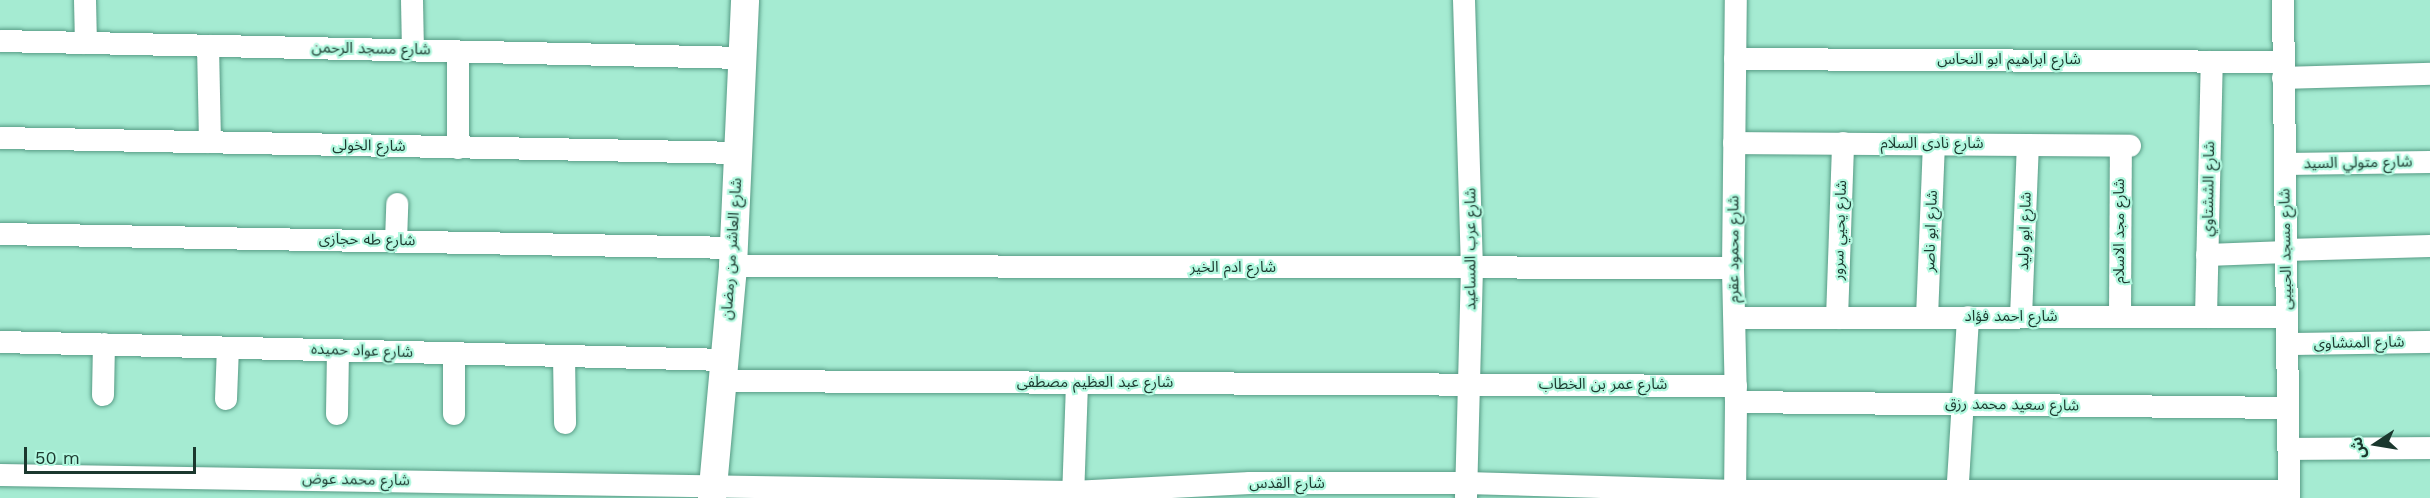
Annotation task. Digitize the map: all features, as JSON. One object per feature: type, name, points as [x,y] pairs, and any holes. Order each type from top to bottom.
[{"type":"street","points":[[85,0],[86,43]]},
{"type":"street","points":[[412,0],[413,50]]},
{"type":"street","name":"شارع العاشر من رمضان","points":[[712,491],[734,257],[745,0]]},
{"type":"street","name":"شارع عرب المساعيد","points":[[1464,0],[1472,268],[1466,491]]},
{"type":"street","name":"شارع محمود عقرم","points":[[1735,495],[1736,394],[1733,268],[1736,0]]},
{"type":"street","name":"شارع مسجد الحبيبى","points":[[2283,0],[2289,494]]},
{"type":"street","name":"شارع مسجد الرحمن","points":[[0,41],[742,58]]},
{"type":"street","points":[[208,46],[210,142]]},
{"type":"street","points":[[458,52],[458,148]]},
{"type":"street","name":"شارع ابراهيم ابو النحاس","points":[[1735,58],[2212,62],[2283,70],[2430,74]]},
{"type":"street","name":"شارع الششتاوي","points":[[2206,317],[2212,62]]},
{"type":"street","name":"شارع الخولى","points":[[0,138],[739,153]]},
{"type":"street","name":"شارع نادى السلام","points":[[1734,143],[2126,146]]},
{"type":"street","name":"شارع يحيي سرور","points":[[1838,318],[1843,143]]},
{"type":"street","name":"شارع ابو ناصر","points":[[1928,317],[1934,144]]},
{"type":"street","name":"شارع ابو وليد","points":[[2021,317],[2028,145]]},
{"type":"street","name":"شارع مجد الاسلام","points":[[2120,317],[2126,146]]},
{"type":"street","name":"شارع متولي السيد","points":[[2285,164],[2430,162]]},
{"type":"street","points":[[396,241],[397,204]]},
{"type":"street","name":"شارع طه حجازى","points":[[0,234],[396,241],[734,257]]},
{"type":"street","points":[[2208,255],[2430,246]]},
{"type":"street","name":"شارع ادم الخير","points":[[734,257],[1472,268],[1733,268]]},
{"type":"street","points":[[1957,495],[1968,317]]},
{"type":"street","name":"شارع احمد فؤاد","points":[[1734,318],[2287,317]]},
{"type":"street","name":"شارع عواد حميده","points":[[0,342],[564,356],[723,370]]},
{"type":"street","name":"شارع المنشاوى","points":[[2288,344],[2430,342]]},
{"type":"street","points":[[103,395],[104,344]]},
{"type":"street","points":[[226,399],[228,348]]},
{"type":"street","points":[[337,414],[338,350]]},
{"type":"street","points":[[454,354],[454,414]]},
{"type":"street","points":[[564,356],[565,423]]},
{"type":"street","name":"شارع عبد العظيم مصطفى","points":[[723,370],[1077,383],[1469,385]]},
{"type":"street","points":[[1073,495],[1077,383]]},
{"type":"street","name":"شارع عمر بن الخطاب","points":[[1469,385],[1736,394]]},
{"type":"street","name":"شارع سعيد محمد رزق","points":[[1736,394],[1962,405],[2288,408]]},
{"type":"street","points":[[2289,449],[2430,448]]},
{"type":"street","name":"شارع محمد عوض","points":[[0,476],[169,488],[712,491]]},
{"type":"street","name":"شارع القدس","points":[[712,491],[1073,495],[1250,483],[1466,491],[1735,495],[2289,494]]}]
